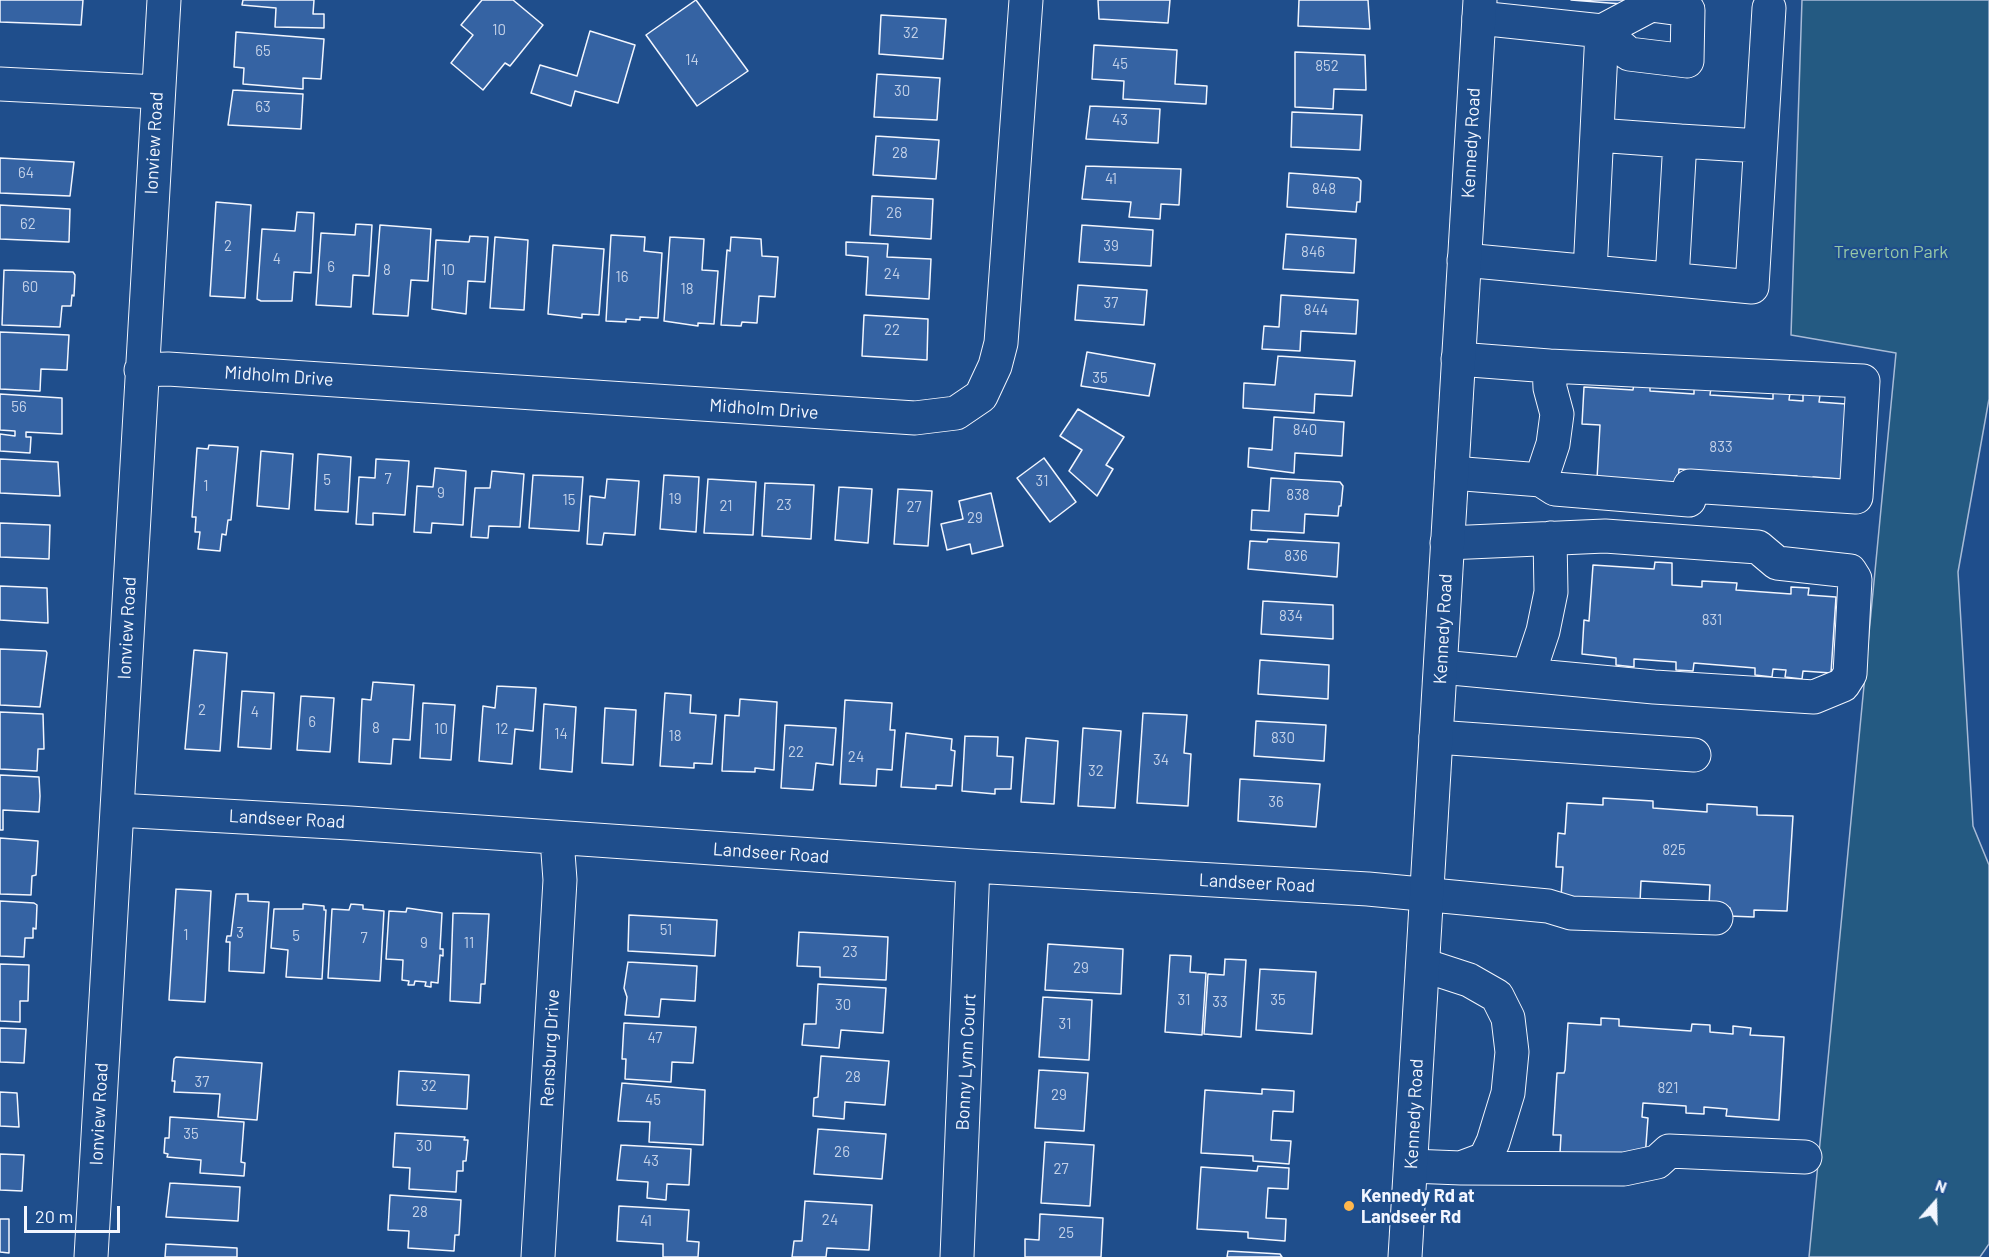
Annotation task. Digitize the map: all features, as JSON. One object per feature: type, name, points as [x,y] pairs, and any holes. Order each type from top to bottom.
[{"type":"street","name":"Ionview Road","points":[[91,1257],[164,0]]},
{"type":"street","name":"Midholm Drive","points":[[141,370],[176,369],[915,418],[956,413],[981,396],[995,366],[1001,343],[1026,0]]},
{"type":"street","points":[[1464,260],[1752,287],[1769,8]]},
{"type":"street","points":[[1479,9],[1602,31],[1590,272]]},
{"type":"street","name":"Kennedy Road","points":[[1405,1257],[1479,9]]},
{"type":"street","points":[[0,84],[157,92]]},
{"type":"street","points":[[1597,135],[1760,147]]},
{"type":"street","points":[[1672,279],[1680,141]]},
{"type":"street","points":[[1452,472],[1541,480],[1555,489],[1689,500],[1690,486],[1856,497],[1863,381],[1549,366],[1458,359]]},
{"type":"street","points":[[1541,480],[1552,444],[1557,414],[1550,388],[1549,366]]},
{"type":"street","points":[[1441,667],[1529,673],[1654,687],[1814,697],[1843,686],[1850,674],[1855,579],[1850,572],[1778,563],[1758,547],[1605,536],[1447,543]]},
{"type":"street","points":[[1529,673],[1544,631],[1551,592],[1550,538]]},
{"type":"street","points":[[1436,737],[1694,754]]},
{"type":"street","name":"Landseer Road","points":[[117,810],[350,823],[557,839],[1426,894],[1548,906],[1571,913],[1716,918]]},
{"type":"street","name":"Rensburg Drive","points":[[538,1257],[560,880],[557,839]]},
{"type":"street","name":"Bonny Lynn Court","points":[[957,1257],[973,866]]},
{"type":"street","points":[[1423,965],[1469,980],[1497,996],[1508,1018],[1512,1052],[1505,1103],[1493,1142],[1485,1159],[1461,1168]]},
{"type":"street","points":[[1411,1167],[1624,1169],[1657,1162],[1669,1151],[1805,1157]]},
{"type":"green space","name":"Treverton Park","points":[[1802,0],[1989,0],[1989,399],[1958,572],[1973,826],[1989,865],[1989,1244],[1980,1257],[1809,1257],[1896,353],[1791,335]]},
{"type":"building","points":[[0,0],[83,0],[81,25],[0,22]]},
{"type":"building","points":[[243,0],[314,0],[313,14],[324,14],[324,28],[275,27],[276,8],[242,5]]},
{"type":"building","points":[[482,0],[513,0],[543,25],[510,66],[505,63],[483,90],[451,63],[473,35],[461,25]]},
{"type":"building","points":[[696,0],[748,71],[697,106],[646,35]]},
{"type":"building","points":[[1098,0],[1170,0],[1168,23],[1099,19]]},
{"type":"building","points":[[1299,0],[1368,0],[1370,29],[1298,26]]},
{"type":"building","points":[[1571,0],[1623,0],[1622,4]]},
{"type":"building","points":[[881,15],[946,19],[943,59],[879,54]]},
{"type":"building","points":[[590,31],[635,45],[618,103],[575,91],[571,106],[531,93],[540,65],[577,76]]},
{"type":"building","points":[[236,32],[324,39],[321,79],[303,78],[303,89],[243,84],[244,68],[234,67]]},
{"type":"building","points":[[1094,45],[1177,50],[1175,84],[1207,86],[1206,104],[1123,99],[1124,81],[1092,79]]},
{"type":"building","points":[[1295,52],[1365,55],[1366,90],[1334,89],[1333,109],[1295,107]]},
{"type":"building","points":[[877,74],[940,78],[937,120],[874,117]]},
{"type":"building","points":[[233,90],[303,94],[301,129],[228,125]]},
{"type":"building","points":[[1090,106],[1160,109],[1158,143],[1086,139]]},
{"type":"building","points":[[1292,112],[1362,115],[1360,150],[1291,147]]},
{"type":"building","points":[[876,136],[939,140],[936,179],[873,175]]},
{"type":"building","points":[[0,158],[74,162],[70,196],[0,193]]},
{"type":"building","points":[[1086,166],[1181,169],[1179,205],[1161,204],[1160,219],[1129,217],[1131,202],[1082,199]]},
{"type":"building","points":[[1289,173],[1358,178],[1361,181],[1360,202],[1357,202],[1356,212],[1287,207]]},
{"type":"building","points":[[872,196],[933,199],[931,239],[870,235]]},
{"type":"building","points":[[216,202],[251,205],[245,298],[210,296]]},
{"type":"building","points":[[0,205],[70,209],[69,242],[0,239]]},
{"type":"building","points":[[297,212],[314,213],[311,273],[294,272],[292,301],[261,301],[257,299],[262,229],[295,231]]},
{"type":"building","points":[[356,224],[372,225],[369,276],[353,275],[351,307],[316,305],[321,233],[355,235]]},
{"type":"building","points":[[380,225],[431,229],[428,281],[411,280],[408,316],[373,314]]},
{"type":"building","points":[[1082,225],[1153,230],[1151,266],[1079,262]]},
{"type":"building","points":[[1286,234],[1356,239],[1354,273],[1283,269]]},
{"type":"building","points":[[611,235],[645,237],[644,251],[662,253],[658,318],[640,317],[640,320],[626,319],[626,322],[606,321]]},
{"type":"building","points":[[470,236],[488,237],[485,282],[468,281],[466,314],[432,309],[436,240],[469,242]]},
{"type":"building","points":[[495,237],[528,240],[524,310],[490,308]]},
{"type":"building","points":[[670,237],[704,239],[702,270],[718,271],[714,324],[698,323],[698,326],[664,321]]},
{"type":"building","points":[[731,237],[761,239],[762,256],[778,257],[775,297],[759,296],[757,323],[742,322],[741,326],[721,325],[727,250],[730,251]]},
{"type":"building","points":[[846,242],[888,244],[887,257],[931,259],[929,299],[866,295],[868,257],[846,255]]},
{"type":"building","points":[[553,245],[604,249],[599,315],[582,314],[582,318],[548,314]]},
{"type":"building","points":[[4,270],[73,272],[75,275],[74,296],[72,295],[71,306],[62,306],[60,327],[2,325]]},
{"type":"building","points":[[1078,285],[1147,290],[1144,325],[1075,320]]},
{"type":"building","points":[[1281,295],[1358,300],[1356,334],[1301,331],[1300,351],[1262,349],[1264,326],[1279,327]]},
{"type":"building","points":[[864,315],[928,319],[927,360],[862,356]]},
{"type":"building","points":[[0,332],[69,335],[67,370],[41,369],[40,391],[0,389]]},
{"type":"building","points":[[1087,352],[1155,364],[1149,396],[1081,386]]},
{"type":"building","points":[[1278,356],[1355,361],[1352,396],[1315,394],[1314,413],[1243,408],[1244,383],[1275,385]]},
{"type":"building","points":[[1634,383],[1650,384],[1650,391],[1694,394],[1694,387],[1711,388],[1710,395],[1773,399],[1773,392],[1790,393],[1789,400],[1803,401],[1803,394],[1820,395],[1819,402],[1846,404],[1842,479],[1813,477],[1813,485],[1796,484],[1797,476],[1741,473],[1741,480],[1707,471],[1679,469],[1678,483],[1597,479],[1600,425],[1582,424],[1584,387],[1633,390]]},
{"type":"building","points":[[0,394],[62,398],[62,434],[26,432],[26,437],[31,437],[30,453],[0,451],[0,434],[15,436],[15,431],[0,430]]},
{"type":"building","points":[[1078,409],[1124,437],[1106,465],[1113,469],[1097,496],[1069,471],[1082,450],[1060,436]]},
{"type":"building","points":[[1274,417],[1344,422],[1342,456],[1295,453],[1294,473],[1248,467],[1249,448],[1272,450]]},
{"type":"building","points":[[209,445],[238,447],[231,520],[228,520],[226,535],[222,534],[220,551],[198,549],[200,532],[195,532],[196,517],[192,517],[197,448],[208,449]]},
{"type":"building","points":[[261,451],[293,454],[289,509],[257,506]]},
{"type":"building","points":[[318,454],[351,457],[348,512],[315,510]]},
{"type":"building","points":[[1044,458],[1076,502],[1050,522],[1017,478]]},
{"type":"building","points":[[0,459],[58,462],[60,496],[0,493]]},
{"type":"building","points":[[376,459],[409,461],[405,515],[373,513],[373,525],[356,524],[359,477],[375,478]]},
{"type":"building","points":[[435,468],[466,471],[463,525],[432,523],[431,533],[414,532],[417,486],[433,487]]},
{"type":"building","points":[[492,471],[524,474],[520,527],[489,526],[488,538],[471,537],[475,488],[490,488]]},
{"type":"building","points":[[533,475],[583,477],[579,531],[529,528]]},
{"type":"building","points":[[664,475],[699,477],[696,532],[660,529]]},
{"type":"building","points":[[1271,478],[1340,482],[1343,486],[1338,516],[1305,514],[1304,533],[1251,530],[1252,510],[1269,511]]},
{"type":"building","points":[[607,479],[639,481],[635,535],[604,533],[602,545],[587,544],[590,496],[605,498]]},
{"type":"building","points":[[708,479],[756,482],[753,535],[704,533]]},
{"type":"building","points":[[765,483],[814,485],[811,539],[762,536]]},
{"type":"building","points":[[839,487],[872,489],[868,543],[835,540]]},
{"type":"building","points":[[898,489],[932,491],[928,546],[894,544]]},
{"type":"building","points":[[991,493],[1003,546],[972,554],[970,544],[947,550],[941,524],[963,519],[959,501]]},
{"type":"building","points":[[0,523],[50,525],[49,559],[0,557]]},
{"type":"building","points":[[1268,539],[1339,543],[1337,577],[1248,569],[1250,541],[1267,542]]},
{"type":"building","points":[[1655,562],[1672,563],[1672,585],[1702,587],[1702,581],[1737,583],[1736,590],[1791,594],[1791,587],[1809,588],[1808,595],[1836,597],[1831,673],[1803,671],[1802,679],[1785,677],[1786,670],[1773,669],[1772,677],[1755,675],[1755,668],[1694,663],[1693,671],[1676,670],[1676,662],[1634,659],[1634,667],[1616,665],[1616,658],[1582,654],[1584,620],[1589,621],[1593,565],[1654,569]]},
{"type":"building","points":[[0,586],[47,588],[48,623],[0,620]]},
{"type":"building","points":[[1263,601],[1333,605],[1333,639],[1261,634]]},
{"type":"building","points":[[0,649],[46,651],[40,707],[0,705]]},
{"type":"building","points":[[194,650],[227,653],[220,751],[185,749]]},
{"type":"building","points":[[1260,660],[1329,665],[1328,699],[1258,694]]},
{"type":"building","points":[[373,682],[414,685],[410,740],[393,739],[391,764],[359,762],[362,699],[371,700]]},
{"type":"building","points":[[497,686],[536,688],[533,731],[515,729],[512,764],[479,761],[483,706],[495,708]]},
{"type":"building","points":[[242,691],[274,693],[271,749],[238,747]]},
{"type":"building","points":[[665,693],[691,695],[690,713],[716,715],[712,764],[694,763],[694,768],[660,766]]},
{"type":"building","points":[[301,696],[334,698],[330,752],[297,750]]},
{"type":"building","points":[[740,699],[777,702],[774,770],[755,768],[755,772],[722,771],[725,715],[739,716]]},
{"type":"building","points":[[845,700],[892,703],[890,730],[895,730],[892,770],[877,769],[876,786],[840,784]]},
{"type":"building","points":[[423,703],[455,705],[451,760],[420,758]]},
{"type":"building","points":[[544,704],[576,707],[572,772],[540,769]]},
{"type":"building","points":[[605,708],[636,710],[633,765],[602,763]]},
{"type":"building","points":[[0,712],[43,714],[44,749],[38,749],[37,771],[0,769]]},
{"type":"building","points":[[1143,713],[1187,715],[1184,753],[1191,754],[1188,806],[1137,803]]},
{"type":"building","points":[[1256,721],[1326,725],[1324,761],[1254,756]]},
{"type":"building","points":[[785,725],[836,728],[833,765],[816,763],[813,790],[781,788]]},
{"type":"building","points":[[1083,728],[1121,731],[1115,808],[1078,806]]},
{"type":"building","points":[[906,733],[952,739],[951,750],[955,751],[952,786],[936,785],[936,789],[901,787]]},
{"type":"building","points":[[965,736],[998,737],[997,756],[1013,757],[1011,789],[995,789],[995,794],[962,791]]},
{"type":"building","points":[[1026,738],[1058,741],[1054,804],[1021,802]]},
{"type":"building","points":[[0,775],[39,777],[39,812],[3,810],[3,830],[0,830]]},
{"type":"building","points":[[1240,779],[1320,784],[1316,827],[1238,821]]},
{"type":"building","points":[[1603,798],[1653,801],[1653,808],[1707,812],[1707,804],[1757,807],[1757,815],[1793,816],[1787,911],[1754,910],[1754,917],[1729,916],[1730,908],[1709,906],[1710,885],[1641,881],[1640,902],[1561,897],[1563,867],[1556,867],[1558,833],[1565,834],[1567,803],[1603,805]]},
{"type":"building","points":[[0,838],[38,841],[36,875],[32,876],[31,895],[0,894]]},
{"type":"building","points":[[176,889],[211,891],[205,1002],[169,1000]]},
{"type":"building","points":[[236,894],[248,894],[248,901],[269,902],[264,973],[229,971],[230,942],[226,942],[227,936],[231,936]]},
{"type":"building","points":[[0,901],[37,905],[36,929],[33,928],[33,938],[25,938],[24,957],[0,956]]},
{"type":"building","points":[[303,904],[324,906],[326,910],[322,979],[286,977],[288,950],[271,948],[274,909],[303,909]]},
{"type":"building","points":[[351,904],[363,905],[363,909],[384,911],[380,981],[328,978],[332,909],[349,910]]},
{"type":"building","points":[[407,908],[442,913],[440,949],[443,949],[443,956],[440,955],[438,983],[431,982],[431,987],[425,986],[426,982],[415,981],[414,985],[408,985],[409,981],[402,980],[403,960],[386,959],[389,911],[406,912]]},
{"type":"building","points":[[453,913],[489,914],[485,984],[481,984],[480,1003],[450,1001]]},
{"type":"building","points":[[629,915],[717,920],[715,956],[628,951]]},
{"type":"building","points":[[799,932],[888,937],[886,980],[820,977],[820,967],[797,966]]},
{"type":"building","points":[[1048,944],[1123,949],[1121,994],[1045,990]]},
{"type":"building","points":[[1170,955],[1191,956],[1190,972],[1206,973],[1202,1035],[1165,1032]]},
{"type":"building","points":[[1225,959],[1246,960],[1241,1037],[1204,1034],[1208,974],[1224,975]]},
{"type":"building","points":[[628,962],[697,966],[695,1001],[661,999],[659,1017],[625,1015],[627,997],[624,988]]},
{"type":"building","points":[[0,964],[29,965],[28,1001],[20,1001],[20,1022],[0,1021]]},
{"type":"building","points":[[1260,969],[1316,972],[1312,1034],[1256,1030]]},
{"type":"building","points":[[818,984],[886,988],[883,1033],[841,1030],[839,1048],[802,1045],[804,1024],[816,1024]]},
{"type":"building","points":[[1043,997],[1092,1000],[1089,1060],[1039,1057]]},
{"type":"building","points":[[1601,1018],[1619,1019],[1619,1026],[1691,1031],[1692,1024],[1710,1025],[1710,1032],[1733,1034],[1733,1026],[1751,1028],[1750,1035],[1784,1037],[1779,1120],[1726,1116],[1727,1109],[1704,1107],[1704,1114],[1686,1113],[1686,1106],[1643,1103],[1642,1117],[1648,1118],[1645,1158],[1560,1153],[1561,1135],[1553,1135],[1557,1073],[1564,1073],[1565,1070],[1568,1023],[1601,1025]]},
{"type":"building","points":[[624,1023],[696,1027],[693,1063],[672,1062],[671,1082],[625,1079],[626,1059],[622,1059]]},
{"type":"building","points":[[0,1028],[26,1029],[24,1063],[0,1062]]},
{"type":"building","points":[[821,1056],[889,1061],[885,1105],[845,1102],[844,1119],[813,1116],[814,1098],[818,1097]]},
{"type":"building","points":[[176,1057],[262,1063],[257,1120],[218,1117],[220,1094],[174,1092],[175,1081],[172,1081]]},
{"type":"building","points":[[1039,1070],[1088,1073],[1084,1131],[1035,1128]]},
{"type":"building","points":[[399,1071],[469,1075],[467,1109],[397,1105]]},
{"type":"building","points":[[622,1083],[705,1090],[703,1145],[649,1142],[650,1122],[618,1121]]},
{"type":"building","points":[[1262,1089],[1294,1091],[1293,1112],[1273,1111],[1271,1140],[1291,1141],[1289,1164],[1253,1161],[1253,1156],[1201,1153],[1205,1090],[1262,1094]]},
{"type":"building","points":[[0,1092],[17,1093],[19,1127],[0,1126]]},
{"type":"building","points":[[170,1117],[244,1122],[241,1162],[245,1163],[244,1176],[200,1173],[201,1160],[167,1157],[168,1154],[164,1153],[165,1138],[169,1138]]},
{"type":"building","points":[[818,1129],[886,1134],[882,1179],[814,1174]]},
{"type":"building","points":[[395,1133],[465,1137],[464,1140],[468,1140],[466,1161],[463,1161],[463,1171],[457,1171],[456,1192],[409,1189],[410,1168],[393,1167]]},
{"type":"building","points":[[1045,1142],[1094,1145],[1090,1206],[1041,1203]]},
{"type":"building","points":[[621,1145],[691,1149],[689,1185],[667,1184],[666,1200],[647,1198],[648,1182],[617,1180]]},
{"type":"building","points":[[0,1154],[24,1155],[22,1191],[0,1190]]},
{"type":"building","points":[[1258,1166],[1289,1168],[1288,1189],[1268,1188],[1266,1218],[1286,1219],[1285,1241],[1248,1238],[1248,1232],[1197,1229],[1201,1167],[1257,1171]]},
{"type":"building","points":[[170,1183],[240,1187],[238,1221],[166,1217]]},
{"type":"building","points":[[390,1195],[461,1200],[459,1235],[455,1235],[454,1251],[408,1248],[409,1231],[388,1230]]},
{"type":"building","points":[[805,1201],[872,1205],[869,1250],[827,1248],[826,1257],[792,1257],[794,1241],[802,1241]]},
{"type":"building","points":[[619,1206],[689,1210],[687,1241],[699,1242],[698,1257],[663,1257],[663,1244],[617,1241]]},
{"type":"building","points":[[1040,1214],[1103,1218],[1101,1257],[1025,1257],[1025,1239],[1039,1240]]},
{"type":"building","points":[[0,1219],[9,1219],[9,1253],[0,1252]]},
{"type":"building","points":[[166,1244],[237,1248],[237,1257],[165,1257]]},
{"type":"building","points":[[1228,1251],[1280,1254],[1282,1257],[1227,1257]]},
{"type":"place","name":"Kennedy Rd at Landseer Rd","points":[[1349,1206]]}]
